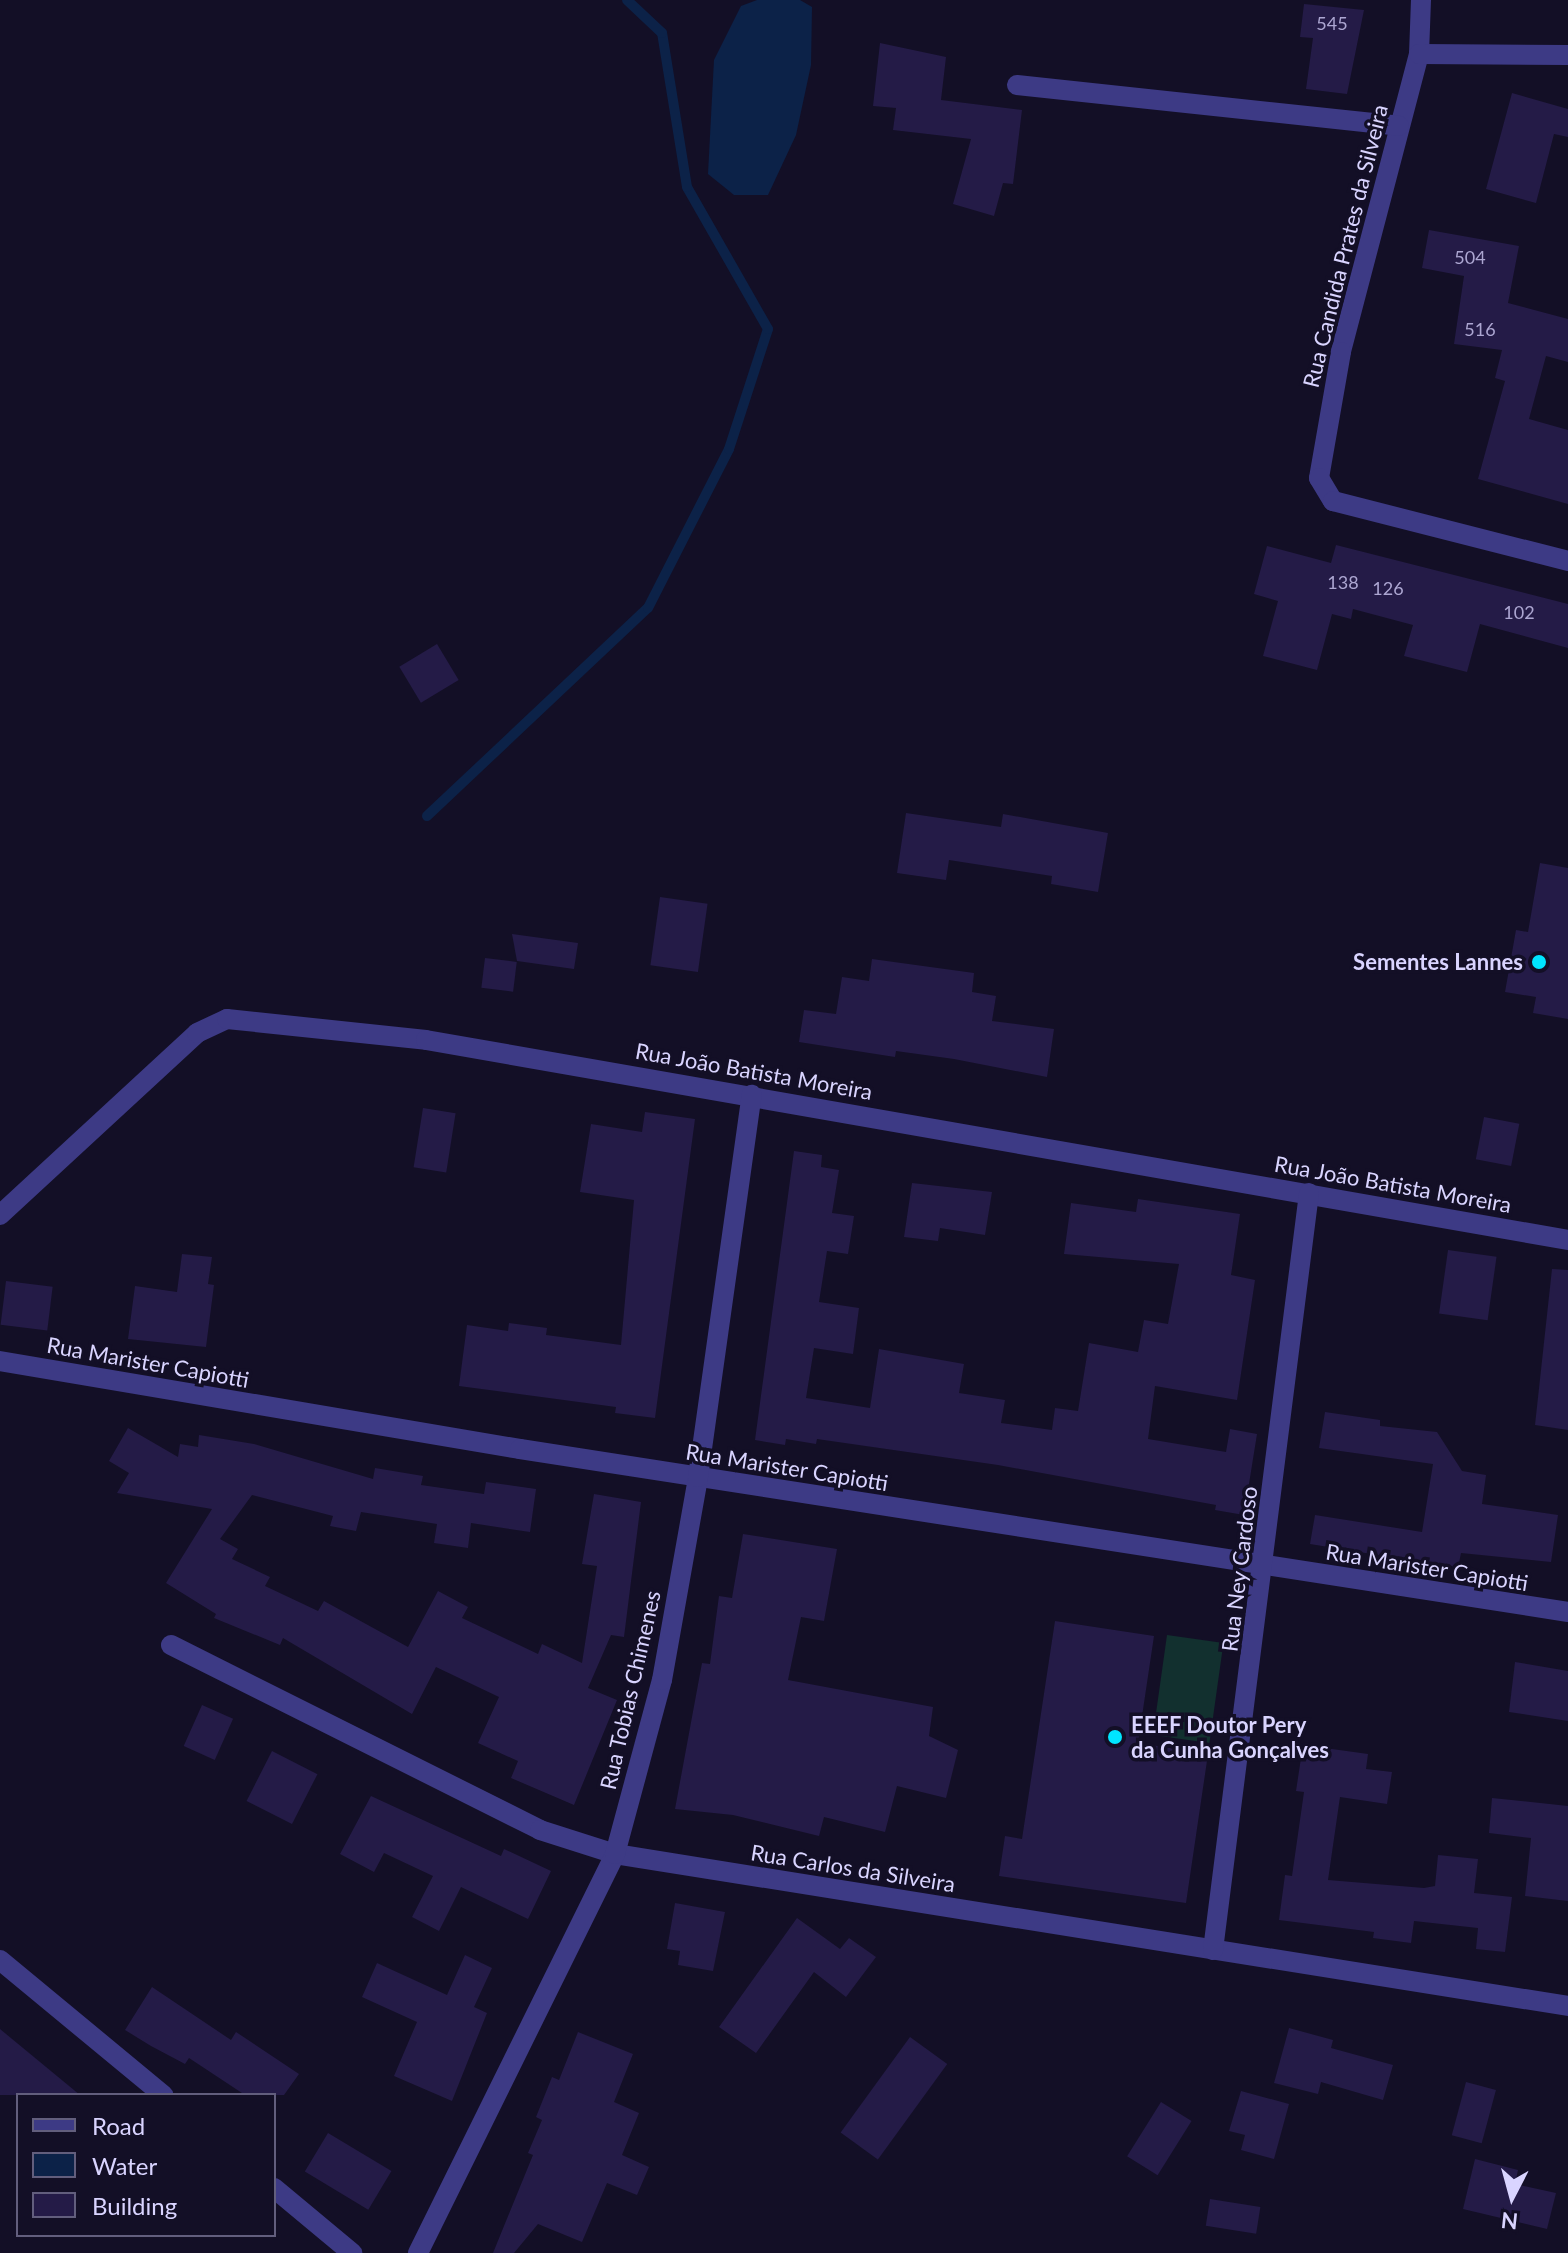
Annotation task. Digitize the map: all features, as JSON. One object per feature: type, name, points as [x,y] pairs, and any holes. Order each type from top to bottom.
[{"type":"street","name":"Rua Candida Prates da Silveira","points":[[1421,0],[1419,54],[1321,450],[1319,478],[1333,501],[1568,561]]},
{"type":"street","points":[[1419,54],[1568,55]]},
{"type":"street","points":[[1017,85],[1399,126]]},
{"type":"street","name":"Rua João Batista Moreira","points":[[0,1215],[197,1033],[227,1019],[426,1040],[1568,1240]]},
{"type":"street","name":"Rua Tobias Chimenes","points":[[418,2253],[615,1854],[662,1680],[698,1477],[752,1095]]},
{"type":"street","name":"Rua Ney Cardoso","points":[[1213,1950],[1309,1193]]},
{"type":"street","name":"Rua Marister Capiotti","points":[[0,1361],[698,1477],[1568,1612]]},
{"type":"street","name":"Rua Carlos da Silveira","points":[[171,1645],[540,1830],[615,1854],[1568,2006]]},
{"type":"street","points":[[0,1960],[161,2093]]},
{"type":"street","points":[[276,2190],[352,2253]]},
{"type":"green space","points":[[1167,1635],[1223,1643],[1209,1743],[1153,1735]]},
{"type":"water","points":[[757,0],[800,0],[812,7],[811,65],[796,135],[768,195],[734,195],[708,174],[714,60],[741,6]]},
{"type":"building","points":[[1304,4],[1364,10],[1347,94],[1306,89],[1313,38],[1300,37]]},
{"type":"building","points":[[880,43],[946,57],[941,100],[1022,110],[1013,184],[1003,183],[994,216],[953,204],[971,139],[893,130],[896,108],[873,106]]},
{"type":"building","points":[[1512,93],[1568,109],[1568,137],[1554,134],[1536,203],[1486,189]]},
{"type":"building","points":[[1429,230],[1519,246],[1508,303],[1568,319],[1568,362],[1546,356],[1529,419],[1568,430],[1568,504],[1478,479],[1505,381],[1495,378],[1502,350],[1454,344],[1464,276],[1422,268]]},
{"type":"building","points":[[1336,545],[1568,604],[1568,648],[1480,624],[1467,672],[1404,656],[1413,625],[1353,609],[1351,619],[1332,614],[1317,670],[1263,656],[1278,601],[1254,594],[1267,546],[1331,563]]},
{"type":"building","points":[[437,644],[459,680],[421,703],[399,667]]},
{"type":"building","points":[[906,813],[1001,827],[1003,814],[1108,833],[1098,892],[1051,884],[1052,876],[949,860],[946,880],[897,873]]},
{"type":"building","name":"Sementes Lannes","points":[[1540,863],[1568,868],[1568,1019],[1533,1013],[1536,997],[1505,992],[1516,930],[1528,932]]},
{"type":"building","points":[[660,897],[708,904],[698,972],[650,965]]},
{"type":"building","points":[[512,934],[578,943],[574,969],[517,961]]},
{"type":"building","points":[[485,958],[517,962],[513,992],[481,988]]},
{"type":"building","points":[[872,959],[974,973],[972,992],[996,996],[992,1021],[1054,1029],[1047,1077],[954,1059],[896,1051],[895,1057],[799,1042],[804,1010],[836,1014],[842,977],[869,981]]},
{"type":"building","points":[[423,1108],[456,1113],[446,1172],[414,1167]]},
{"type":"building","points":[[645,1112],[695,1119],[655,1418],[615,1413],[616,1407],[459,1386],[467,1325],[508,1331],[509,1323],[547,1328],[546,1335],[621,1345],[634,1200],[580,1192],[591,1124],[642,1132]]},
{"type":"building","points":[[1484,1117],[1519,1124],[1511,1166],[1476,1159]]},
{"type":"building","points":[[794,1151],[822,1155],[821,1167],[839,1170],[832,1213],[854,1216],[848,1254],[827,1251],[819,1302],[859,1308],[853,1354],[814,1348],[806,1398],[870,1408],[879,1349],[964,1364],[959,1393],[1005,1400],[1001,1423],[1052,1430],[1055,1408],[1078,1411],[1089,1343],[1138,1352],[1144,1320],[1168,1324],[1179,1264],[1064,1254],[1071,1203],[1136,1212],[1138,1199],[1240,1214],[1231,1275],[1255,1280],[1237,1400],[1155,1386],[1148,1439],[1226,1452],[1230,1429],[1257,1434],[1244,1515],[1215,1510],[1216,1505],[998,1465],[817,1439],[816,1444],[786,1439],[785,1445],[755,1440]]},
{"type":"building","points":[[912,1183],[992,1192],[985,1235],[940,1228],[938,1241],[904,1237]]},
{"type":"building","points":[[1448,1250],[1497,1257],[1488,1320],[1439,1313]]},
{"type":"building","points":[[182,1254],[212,1257],[208,1284],[214,1285],[206,1347],[128,1339],[135,1286],[177,1292]]},
{"type":"building","points":[[1552,1269],[1568,1270],[1568,1430],[1535,1425]]},
{"type":"building","points":[[6,1281],[53,1287],[47,1330],[1,1325]]},
{"type":"building","points":[[1325,1412],[1380,1420],[1380,1426],[1437,1432],[1462,1471],[1486,1475],[1482,1504],[1558,1515],[1551,1562],[1461,1553],[1458,1568],[1310,1544],[1315,1515],[1422,1532],[1433,1464],[1319,1448]]},
{"type":"building","points":[[128,1428],[178,1457],[180,1444],[198,1447],[199,1435],[254,1444],[373,1479],[375,1468],[423,1476],[421,1485],[484,1494],[486,1482],[536,1489],[530,1532],[471,1523],[468,1548],[434,1543],[437,1524],[361,1512],[356,1531],[330,1526],[333,1516],[252,1495],[220,1539],[238,1549],[232,1559],[270,1577],[265,1586],[318,1611],[324,1601],[408,1647],[438,1591],[468,1607],[462,1618],[538,1654],[542,1644],[582,1663],[597,1566],[582,1564],[594,1494],[641,1502],[624,1637],[611,1635],[588,1688],[617,1700],[574,1805],[511,1778],[518,1761],[478,1743],[499,1697],[436,1667],[412,1714],[283,1638],[280,1645],[214,1618],[216,1614],[166,1583],[212,1509],[117,1493],[129,1473],[109,1461]]},
{"type":"building","points":[[743,1534],[837,1549],[824,1621],[801,1617],[788,1680],[933,1707],[929,1736],[958,1750],[946,1798],[897,1786],[885,1832],[824,1817],[819,1836],[733,1815],[675,1809],[702,1663],[710,1664],[719,1596],[732,1598]]},
{"type":"building","name":"EEEF Doutor Pery da Cunha Gonçalves","points":[[1055,1621],[1154,1636],[1138,1743],[1208,1754],[1186,1903],[999,1876],[1005,1836],[1022,1839]]},
{"type":"building","points":[[1515,1662],[1568,1671],[1568,1721],[1509,1712]]},
{"type":"building","points":[[202,1705],[233,1719],[215,1760],[184,1746]]},
{"type":"building","points":[[1303,1745],[1368,1754],[1366,1769],[1392,1772],[1387,1804],[1340,1797],[1328,1880],[1424,1888],[1435,1886],[1438,1855],[1478,1859],[1474,1893],[1512,1897],[1505,1952],[1476,1949],[1478,1928],[1414,1921],[1411,1943],[1373,1938],[1374,1932],[1279,1920],[1285,1875],[1292,1876],[1304,1792],[1296,1791]]},
{"type":"building","points":[[272,1751],[317,1774],[292,1824],[247,1801]]},
{"type":"building","points":[[371,1796],[501,1856],[504,1849],[551,1871],[528,1919],[461,1887],[439,1931],[412,1917],[433,1876],[384,1853],[374,1872],[340,1854]]},
{"type":"building","points":[[1492,1798],[1568,1806],[1568,1901],[1525,1896],[1531,1838],[1489,1833]]},
{"type":"building","points":[[675,1903],[725,1912],[713,1971],[678,1965],[680,1951],[667,1949]]},
{"type":"building","points":[[797,1918],[840,1949],[849,1938],[876,1957],[846,1997],[814,1972],[756,2053],[719,2027]]},
{"type":"building","points":[[465,1955],[492,1968],[474,2007],[487,2013],[452,2101],[394,2076],[417,2022],[362,1997],[377,1963],[447,1995]]},
{"type":"building","points":[[152,1987],[231,2040],[236,2032],[299,2074],[284,2095],[242,2093],[189,2058],[185,2064],[125,2030]]},
{"type":"building","points":[[1289,2028],[1333,2040],[1331,2048],[1393,2065],[1383,2100],[1321,2082],[1318,2094],[1274,2083]]},
{"type":"building","points":[[0,2029],[78,2093],[16,2093],[0,2095]]},
{"type":"building","points":[[578,2032],[633,2054],[614,2102],[639,2113],[622,2155],[649,2167],[637,2195],[607,2183],[582,2242],[538,2224],[514,2253],[493,2253],[533,2155],[528,2153],[542,2120],[536,2117],[552,2077],[559,2080]]},
{"type":"building","points":[[910,2037],[947,2064],[878,2160],[841,2132]]},
{"type":"building","points":[[1466,2082],[1496,2090],[1482,2143],[1452,2135]]},
{"type":"building","points":[[1241,2091],[1289,2104],[1274,2159],[1241,2150],[1245,2135],[1229,2131]]},
{"type":"building","points":[[1161,2102],[1192,2121],[1158,2175],[1127,2156]]},
{"type":"building","points":[[328,2133],[391,2171],[368,2210],[305,2172]]},
{"type":"building","points":[[1475,2159],[1518,2170],[1515,2184],[1556,2193],[1547,2229],[1463,2209]]},
{"type":"building","points":[[1210,2199],[1260,2207],[1256,2234],[1206,2226]]},
{"type":"waterway","points":[[427,816],[648,608],[729,449],[768,329],[687,187],[662,33],[627,0]]},
{"type":"place","name":"Sementes Lannes","points":[[1539,962]]},
{"type":"place","name":"EEEF Doutor Pery da Cunha Gonçalves","points":[[1115,1737]]}]
